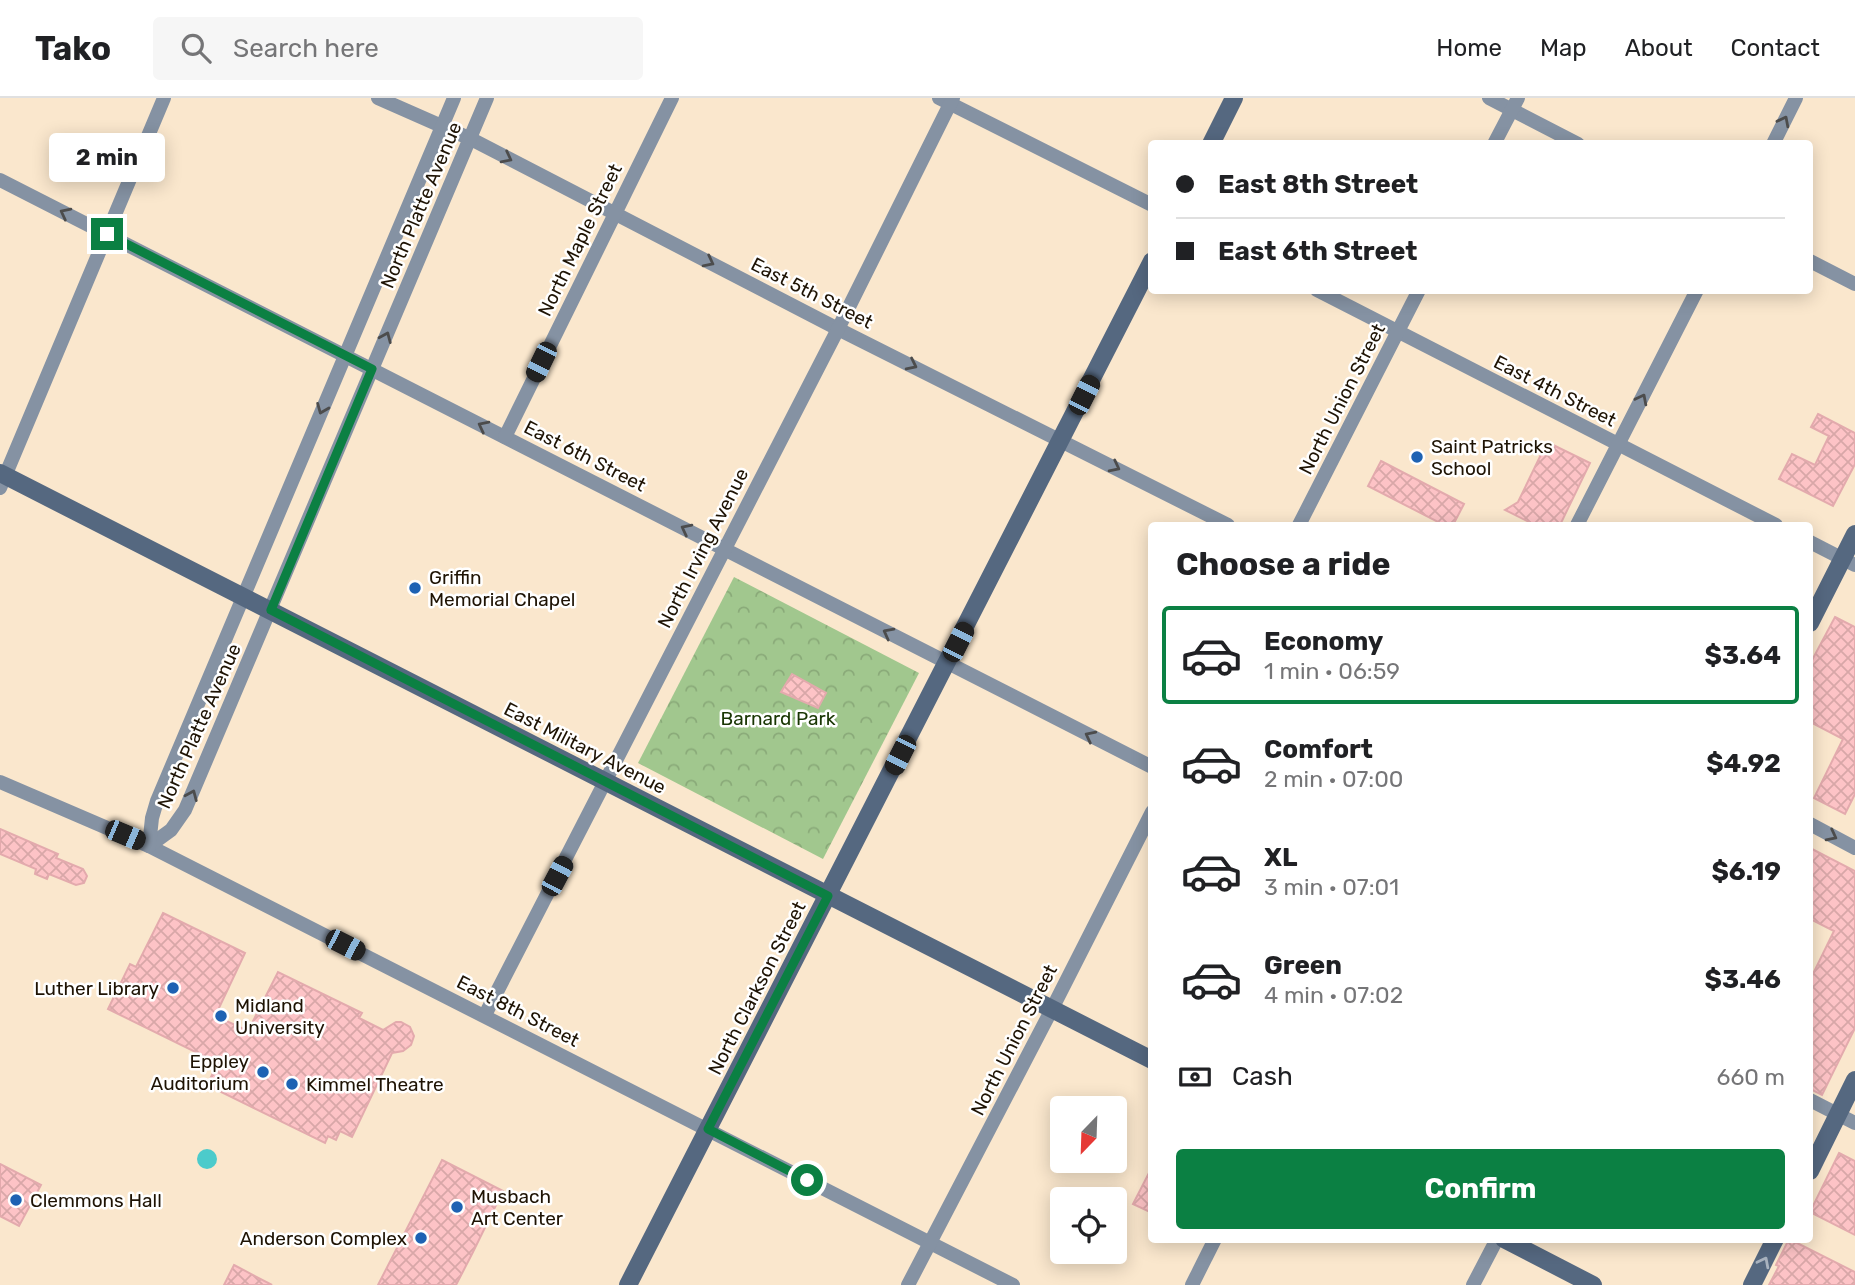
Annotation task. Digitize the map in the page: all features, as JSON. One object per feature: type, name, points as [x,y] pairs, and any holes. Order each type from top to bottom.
[{"type":"main road","points":[[1213,140],[1234,98]]},
{"type":"main road","name":"North Clarkson Street","points":[[628,1285],[1148,269]]},
{"type":"main road","name":"East Military Avenue","points":[[2,479],[271,610],[1148,1058]]},
{"type":"main road","points":[[1813,619],[1849,562],[1855,534]]},
{"type":"main road","points":[[1813,1165],[1855,1080]]},
{"type":"main road","points":[[1511,1243],[1593,1285]]},
{"type":"main road","points":[[1752,1285],[1773,1243]]},
{"type":"street","points":[[2,479],[164,98]]},
{"type":"street","name":"East 5th Street","points":[[378,98],[471,139],[838,329],[1222,522]]},
{"type":"street","name":"North Platte Avenue","points":[[149,846],[157,801],[454,98]]},
{"type":"street","name":"North Platte Avenue","points":[[149,846],[171,830],[185,810],[488,98]]},
{"type":"street","name":"North Maple Street","points":[[505,437],[672,98]]},
{"type":"street","points":[[1489,98],[1515,104],[1572,140]]},
{"type":"street","points":[[1775,140],[1796,98]]},
{"type":"street","points":[[947,100],[1148,203]]},
{"type":"street","name":"North Irving Avenue","points":[[485,1015],[838,329],[947,100]]},
{"type":"street","points":[[1496,140],[1515,104]]},
{"type":"street","name":"East 6th Street","points":[[0,180],[1148,765]]},
{"type":"street","points":[[1813,263],[1855,284]]},
{"type":"street","name":"East 4th Street","points":[[1325,294],[1770,522]]},
{"type":"street","name":"North Union Street","points":[[1301,522],[1417,294]]},
{"type":"street","points":[[1579,522],[1695,294]]},
{"type":"street","points":[[1813,544],[1849,562]]},
{"type":"street","name":"East 8th Street","points":[[0,782],[149,846],[1013,1285]]},
{"type":"street","name":"North Union Street","points":[[908,1285],[1148,820]]},
{"type":"street","points":[[1813,826],[1855,848]]},
{"type":"street","points":[[1813,1102],[1855,1123]]},
{"type":"street","points":[[1192,1285],[1213,1243]]},
{"type":"street","points":[[1473,1285],[1495,1243]]},
{"type":"green space","name":"Barnard Park","points":[[734,577],[919,673],[823,859],[638,763]]},
{"type":"water","points":[[207,1149],[214,1152],[217,1159],[214,1166],[207,1169],[200,1166],[197,1159],[200,1152]]},
{"type":"building","points":[[1818,414],[1855,433],[1855,464],[1833,506],[1779,479],[1792,454],[1815,465],[1829,436],[1811,427]]},
{"type":"building","points":[[1547,442],[1590,463],[1561,522],[1529,522],[1505,510],[1518,502]]},
{"type":"building","points":[[1381,461],[1464,504],[1455,522],[1438,522],[1368,486]]},
{"type":"building","points":[[1835,617],[1855,627],[1855,794],[1845,814],[1814,798],[1843,739],[1813,724],[1813,658]]},
{"type":"building","points":[[792,674],[826,693],[818,708],[781,692]]},
{"type":"building","points":[[0,829],[58,854],[56,858],[83,869],[87,876],[84,883],[76,885],[49,874],[47,879],[35,874],[36,869],[0,854]]},
{"type":"building","points":[[1813,850],[1855,871],[1855,1028],[1822,1095],[1813,1090],[1813,974],[1834,931],[1813,920]]},
{"type":"building","points":[[163,913],[245,953],[218,1010],[225,1013],[222,1019],[248,1031],[278,972],[362,1013],[359,1018],[383,1030],[396,1022],[410,1027],[414,1036],[411,1045],[403,1051],[392,1053],[352,1137],[340,1131],[336,1140],[328,1136],[325,1143],[207,1085],[218,1063],[108,1009],[130,964],[136,967]]},
{"type":"building","points":[[1839,1153],[1855,1161],[1855,1235],[1813,1214],[1813,1206]]},
{"type":"building","points":[[442,1160],[503,1191],[472,1254],[456,1285],[378,1285]]},
{"type":"building","name":"Clemmons Hall","points":[[0,1164],[41,1185],[19,1226],[0,1216]]},
{"type":"building","points":[[1148,1175],[1148,1211],[1133,1204]]},
{"type":"building","points":[[1787,1243],[1797,1243],[1855,1272],[1855,1285],[1769,1285],[1779,1266],[1776,1265]]},
{"type":"building","points":[[234,1265],[272,1285],[224,1285]]},
{"type":"place","name":"Saint Patricks School","points":[[1417,457]]},
{"type":"place","name":"Griffin Memorial Chapel","points":[[415,588]]},
{"type":"place","name":"Luther Library","points":[[173,988]]},
{"type":"place","name":"Midland University","points":[[221,1016]]},
{"type":"place","name":"Eppley Auditorium","points":[[263,1072]]},
{"type":"place","name":"Kimmel Theatre","points":[[292,1084]]},
{"type":"place","name":"Clemmons Hall","points":[[16,1200]]},
{"type":"place","name":"Musbach Art Center","points":[[457,1207]]},
{"type":"place","name":"Anderson Complex","points":[[421,1238]]},
{"type":"route","points":[[107,234],[372,369],[271,610],[828,896],[708,1129],[807,1180]]}]
